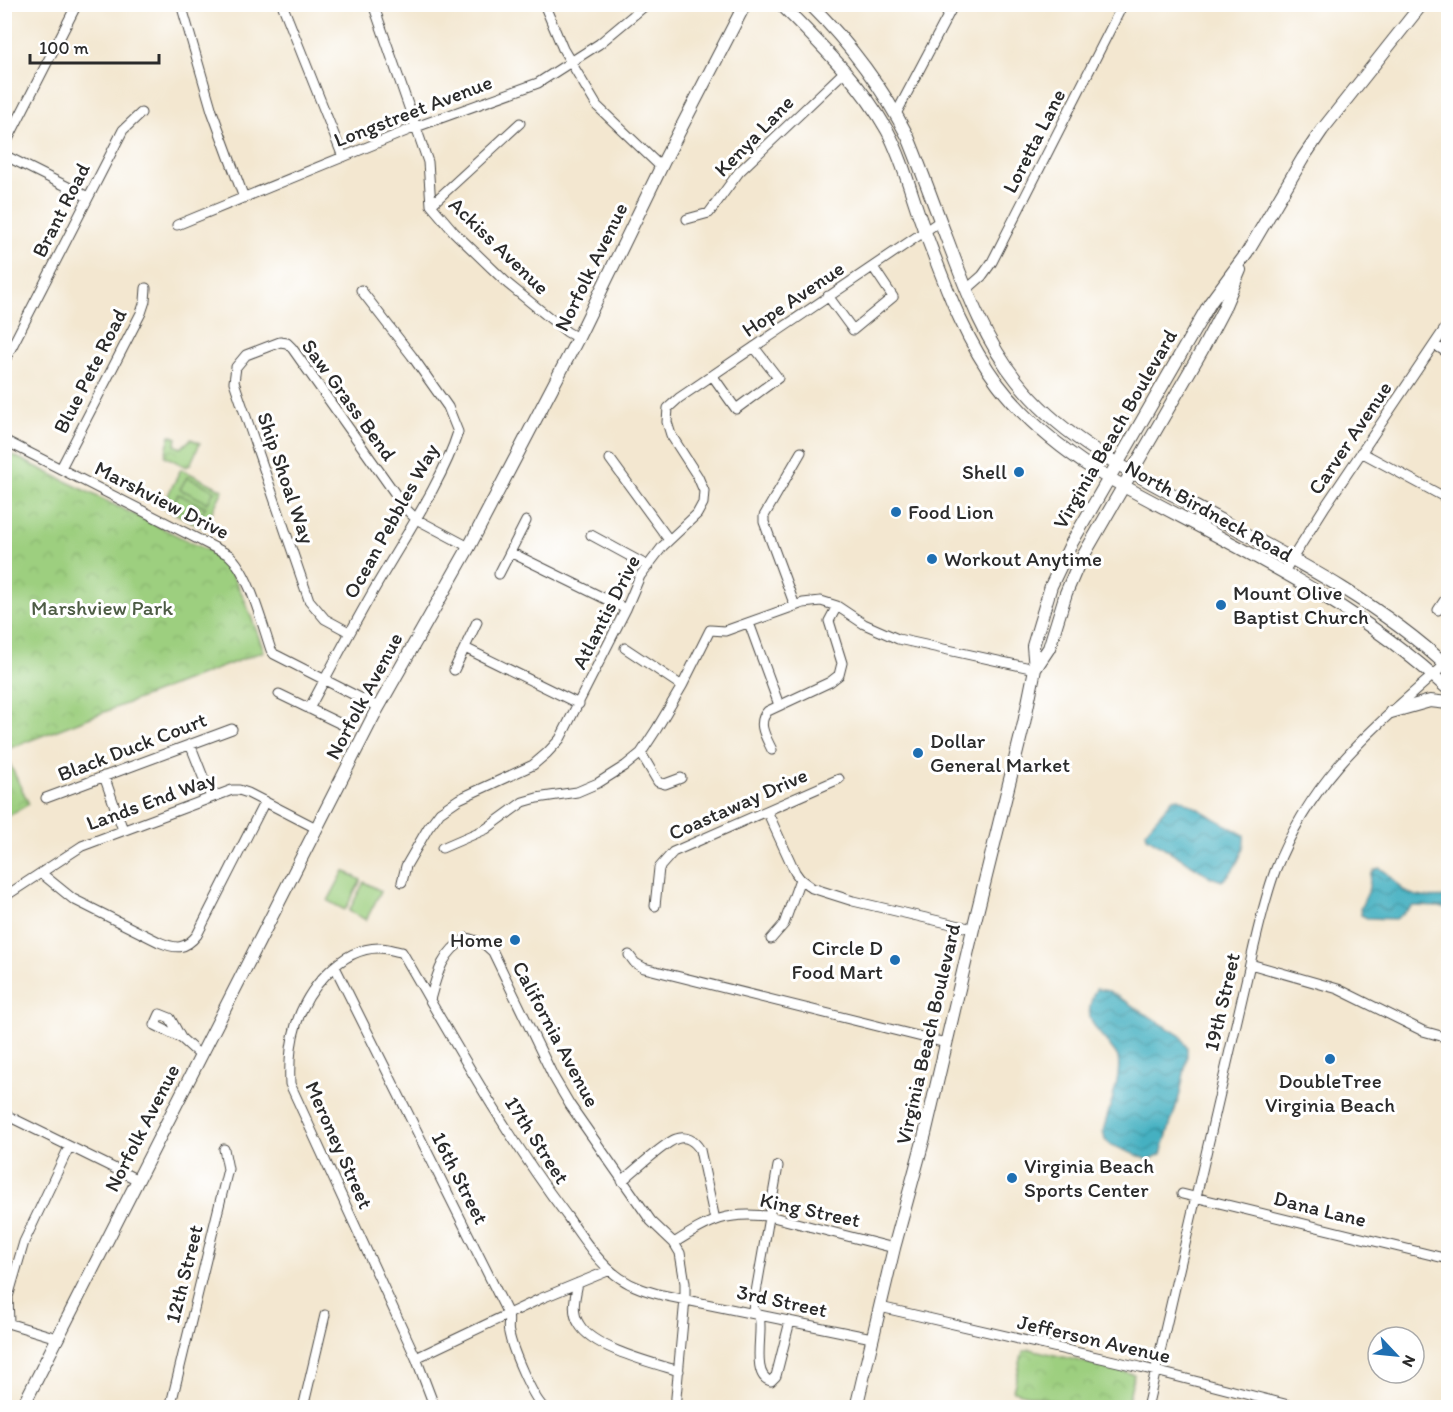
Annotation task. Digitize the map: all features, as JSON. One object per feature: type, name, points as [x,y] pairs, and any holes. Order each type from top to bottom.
[{"type":"main road","name":"Norfolk Avenue","points":[[22,1407],[378,707],[469,547],[578,338],[745,4]]},
{"type":"main road","name":"North Birdneck Road","points":[[781,4],[844,72],[869,102],[887,130],[952,301],[985,365],[1012,401],[1044,434],[1109,478],[1326,597],[1372,627],[1449,689]]},
{"type":"main road","name":"North Birdneck Road","points":[[810,4],[872,76],[896,114],[908,137],[974,310],[1015,379],[1048,416],[1089,447],[1117,464],[1292,559],[1366,603],[1448,664]]},
{"type":"main road","name":"Virginia Beach Boulevard","points":[[855,1407],[925,1134],[1005,805],[1035,669],[1033,646],[1046,601],[1064,557],[1210,303],[1247,253],[1322,130],[1422,4]]},
{"type":"main road","name":"Virginia Beach Boulevard","points":[[1035,669],[1049,648],[1066,593],[1078,566],[1223,310],[1247,253]]},
{"type":"main road","points":[[1391,712],[1431,701],[1449,703]]},
{"type":"street","points":[[4,147],[77,4]]},
{"type":"street","points":[[182,4],[212,111],[244,198]]},
{"type":"street","points":[[282,4],[343,157]]},
{"type":"street","name":"Ackiss Avenue","points":[[373,4],[428,162],[431,205],[454,232],[508,284],[567,332],[578,338]]},
{"type":"street","points":[[544,4],[570,64],[597,106],[662,167]]},
{"type":"street","name":"Longstreet Avenue","points":[[177,225],[416,128],[538,83],[570,64],[617,30],[647,4]]},
{"type":"street","points":[[896,114],[954,4]]},
{"type":"street","name":"Loretta Lane","points":[[966,290],[992,262],[1122,9]]},
{"type":"street","name":"Kenya Lane","points":[[687,219],[709,213],[739,172],[844,72]]},
{"type":"street","name":"Brant Road","points":[[4,362],[123,130],[141,113]]},
{"type":"street","points":[[431,205],[520,123]]},
{"type":"street","points":[[4,155],[88,197]]},
{"type":"street","name":"Hope Avenue","points":[[704,503],[704,491],[698,477],[671,435],[667,422],[668,408],[712,375],[940,221]]},
{"type":"street","points":[[828,297],[853,330],[893,297],[873,267]]},
{"type":"street","name":"Blue Pete Road","points":[[61,468],[141,313],[146,288]]},
{"type":"street","name":"Ocean Pebbles Way","points":[[309,709],[349,632],[416,519],[450,454],[458,432],[448,407],[361,290]]},
{"type":"street","name":"Carver Avenue","points":[[1283,573],[1361,452],[1449,324]]},
{"type":"street","name":"Saw Grass Bend","points":[[280,342],[287,343],[292,348],[390,488],[416,519],[469,547]]},
{"type":"street","name":"Ship Shoal Way","points":[[280,342],[246,355],[236,367],[234,382],[309,600],[326,618],[349,632]]},
{"type":"street","points":[[1435,345],[1449,353]]},
{"type":"street","points":[[712,375],[736,409],[778,378],[754,347]]},
{"type":"street","points":[[985,365],[1000,356]]},
{"type":"street","name":"Marshview Drive","points":[[4,440],[229,555],[235,560],[244,576],[271,650],[284,660],[378,707]]},
{"type":"street","points":[[1361,452],[1449,499]]},
{"type":"street","points":[[795,606],[764,522],[764,516],[801,453]]},
{"type":"street","points":[[610,459],[669,540]]},
{"type":"street","name":"Atlantis Drive","points":[[402,882],[406,866],[440,812],[459,799],[533,765],[560,739],[626,609],[640,576],[669,540],[697,514],[704,503]]},
{"type":"street","points":[[500,574],[526,522]]},
{"type":"street","points":[[591,535],[648,566]]},
{"type":"street","points":[[510,552],[626,609]]},
{"type":"street","points":[[1438,610],[1449,595]]},
{"type":"street","points":[[442,848],[486,829],[524,802],[577,792],[598,783],[641,753],[682,686],[710,630],[725,631],[810,601],[821,601],[837,606],[864,624],[898,639],[1035,669]]},
{"type":"street","points":[[771,750],[763,730],[762,720],[768,711],[830,682],[839,675],[842,663],[829,621],[837,606]]},
{"type":"street","points":[[454,670],[477,622]]},
{"type":"street","points":[[749,623],[780,705]]},
{"type":"street","points":[[465,648],[579,704]]},
{"type":"street","points":[[625,648],[682,686]]},
{"type":"street","name":"19th Street","points":[[1147,1407],[1194,1196],[1250,964],[1269,890],[1286,846],[1299,820],[1331,773],[1365,736],[1448,664]]},
{"type":"street","points":[[279,694],[343,725]]},
{"type":"street","name":"Black Duck Court","points":[[46,798],[232,729]]},
{"type":"street","points":[[190,744],[211,797]]},
{"type":"street","points":[[641,753],[658,782],[665,784],[681,777]]},
{"type":"street","points":[[104,776],[123,830]]},
{"type":"street","name":"Coastaway Drive","points":[[654,906],[659,868],[668,856],[839,778]]},
{"type":"street","name":"Lands End Way","points":[[4,897],[82,846],[211,797],[239,790],[316,828]]},
{"type":"street","points":[[41,873],[73,899],[159,942],[174,947],[183,947],[190,943],[197,934],[265,801]]},
{"type":"street","points":[[767,811],[795,872],[812,888],[853,901],[973,929]]},
{"type":"street","points":[[771,939],[784,924],[800,879]]},
{"type":"street","name":"California Avenue","points":[[430,1000],[439,967],[456,944],[467,938],[483,943],[493,952],[570,1105],[651,1221],[674,1244]]},
{"type":"street","name":"Meroney Street","points":[[402,952],[380,948],[365,950],[347,957],[313,992],[297,1022],[290,1053],[290,1084],[416,1358],[435,1407]]},
{"type":"street","name":"17th Street","points":[[402,952],[515,1144],[573,1225],[610,1270],[625,1282],[642,1289],[685,1299]]},
{"type":"street","points":[[629,956],[644,968],[946,1043]]},
{"type":"street","points":[[1250,964],[1338,989],[1423,1031],[1449,1038]]},
{"type":"street","name":"16th Street","points":[[335,967],[508,1314],[509,1336],[528,1383],[539,1403],[544,1407]]},
{"type":"street","points":[[182,1038],[201,1056]]},
{"type":"street","points":[[4,1114],[138,1180]]},
{"type":"street","points":[[622,1181],[674,1139],[688,1138],[700,1150],[715,1220]]},
{"type":"street","points":[[57,1338],[7,1323],[8,1297],[24,1242],[69,1147]]},
{"type":"street","name":"12th Street","points":[[170,1407],[228,1169],[224,1149]]},
{"type":"street","points":[[778,1166],[753,1309],[759,1318],[758,1350],[763,1377],[766,1380],[771,1381],[776,1376],[790,1321]]},
{"type":"street","name":"Dana Lane","points":[[1182,1194],[1449,1259]]},
{"type":"street","name":"King Street","points":[[674,1244],[706,1223],[739,1215],[769,1216],[894,1248]]},
{"type":"street","points":[[674,1244],[680,1253],[683,1266],[685,1299],[675,1407]]},
{"type":"street","points":[[416,1358],[508,1314],[610,1270]]},
{"type":"street","points":[[578,1283],[574,1311],[585,1333],[632,1356],[679,1371]]},
{"type":"street","name":"3rd Street","points":[[685,1299],[872,1338]]},
{"type":"street","name":"Jefferson Avenue","points":[[880,1307],[1300,1407]]},
{"type":"street","points":[[303,1407],[325,1315]]},
{"type":"green space","points":[[170,435],[177,438],[175,445],[181,448],[191,439],[200,443],[190,465],[186,467],[165,456]]},
{"type":"green space","name":"Marshview Park","points":[[4,451],[209,551],[231,573],[244,598],[264,651],[5,750]]},
{"type":"green space","points":[[181,469],[223,490],[204,528],[162,507]]},
{"type":"green space","points":[[187,477],[214,490],[208,503],[180,489]]},
{"type":"green space","points":[[178,494],[205,507],[199,520],[172,506]]},
{"type":"green space","points":[[5,754],[29,804],[4,818]]},
{"type":"green space","points":[[344,871],[361,880],[345,910],[328,901]]},
{"type":"green space","points":[[364,882],[381,891],[366,920],[349,911]]},
{"type":"green space","points":[[1030,1349],[1134,1374],[1127,1407],[1078,1407],[1013,1391],[1023,1351]]},
{"type":"water","points":[[1179,798],[1244,835],[1243,847],[1238,860],[1222,881],[1211,877],[1147,837],[1146,831],[1149,827],[1173,799]]},
{"type":"water","points":[[1379,868],[1406,892],[1417,896],[1448,897],[1448,910],[1440,907],[1413,906],[1396,919],[1367,918],[1361,915],[1360,909],[1368,892],[1371,875]]},
{"type":"water","points":[[1096,989],[1109,991],[1181,1036],[1187,1048],[1180,1094],[1161,1154],[1149,1160],[1111,1145],[1105,1140],[1103,1131],[1119,1066],[1117,1055],[1091,1020],[1090,1007]]},
{"type":"place","name":"Shell","points":[[1019,472]]},
{"type":"place","name":"Food Lion","points":[[896,512]]},
{"type":"place","name":"Workout Anytime","points":[[932,559]]},
{"type":"place","name":"Mount Olive Baptist Church","points":[[1221,605]]},
{"type":"place","name":"Dollar General Market","points":[[918,753]]},
{"type":"place","name":"Home","points":[[515,940]]},
{"type":"place","name":"Circle D Food Mart","points":[[895,960]]},
{"type":"place","name":"DoubleTree Virginia Beach","points":[[1330,1059]]},
{"type":"place","name":"Virginia Beach Sports Center","points":[[1012,1178]]}]
